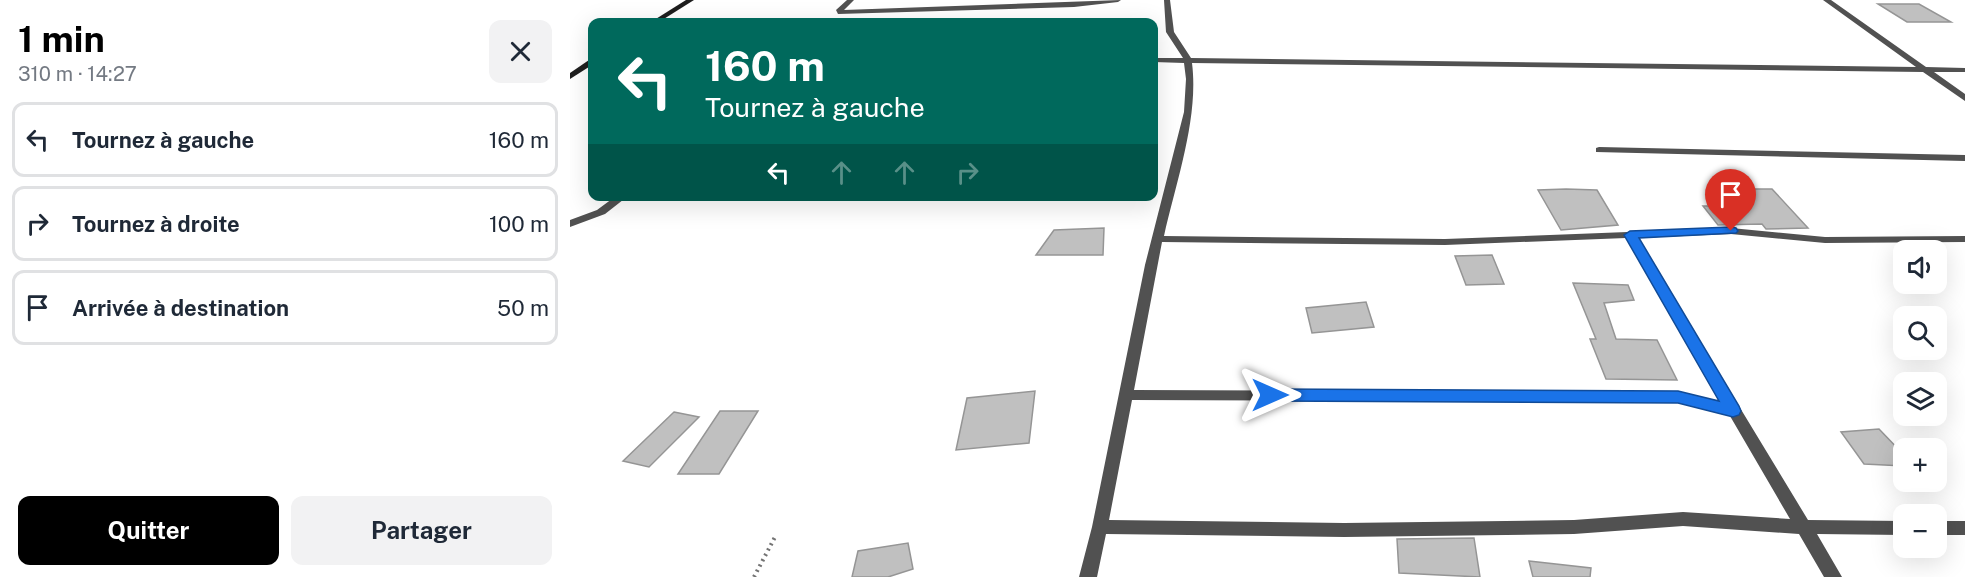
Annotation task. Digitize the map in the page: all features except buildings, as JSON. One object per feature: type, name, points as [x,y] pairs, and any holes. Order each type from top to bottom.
[{"type":"street","points":[[662,18],[691,0]]},
{"type":"street","points":[[851,0],[840,10],[841,12],[1074,5],[1118,0]]},
{"type":"street","points":[[1088,577],[1157,238],[1188,112],[1190,79],[1188,60],[1170,32],[1167,0]]},
{"type":"street","points":[[1826,0],[1965,98]]},
{"type":"street","points":[[1158,60],[1965,70]]},
{"type":"street","points":[[570,77],[588,65]]},
{"type":"street","points":[[1599,150],[1965,158]]},
{"type":"street","points":[[570,224],[601,212],[616,201]]},
{"type":"street","points":[[1157,238],[1445,242],[1731,231],[1825,240],[1965,239]]},
{"type":"street","points":[[1630,235],[1833,577]]},
{"type":"street","points":[[1126,395],[1678,397],[1733,411]]},
{"type":"street","points":[[1100,527],[1344,530],[1574,527],[1683,519],[1803,527],[1893,528]]},
{"type":"street","points":[[1947,528],[1965,528]]},
{"type":"path","points":[[754,577],[775,537]]},
{"type":"route","points":[[1270,395],[1678,397],[1733,411],[1630,235],[1731,231]]}]
